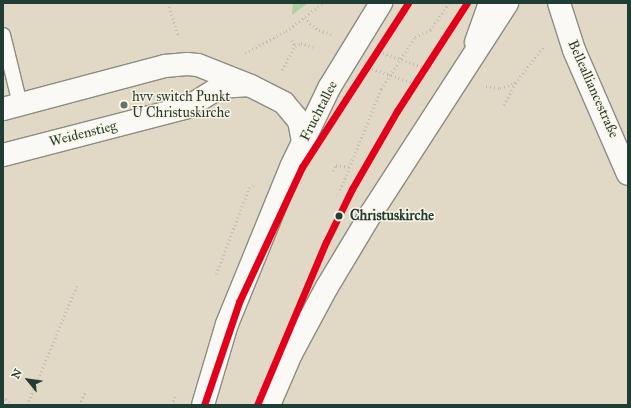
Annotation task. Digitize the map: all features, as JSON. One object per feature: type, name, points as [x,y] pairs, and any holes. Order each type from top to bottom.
[{"type":"main road","name":"Fruchtallee","points":[[203,405],[227,324],[266,224],[329,88],[381,3]]},
{"type":"main road","points":[[459,77],[474,48],[490,3]]},
{"type":"main road","points":[[269,405],[291,354],[327,287],[372,212],[507,3]]},
{"type":"main road","name":"Bellealliancestraße","points":[[562,11],[579,62],[628,174]]},
{"type":"main road","name":"Weidenstieg","points":[[12,106],[176,64],[198,65],[251,86],[291,108],[299,121],[303,142]]},
{"type":"main road","name":"Weidenstieg","points":[[3,154],[188,107],[220,87],[234,84],[251,86]]},
{"type":"lane","points":[[3,36],[12,106]]},
{"type":"path","points":[[168,3],[179,38]]},
{"type":"path","points":[[240,56],[304,18],[323,3]]},
{"type":"path","points":[[340,190],[351,167],[381,89],[389,75],[415,37],[430,30],[449,3]]},
{"type":"path","points":[[504,105],[516,83],[562,11]]},
{"type":"path","points":[[292,40],[295,46]]},
{"type":"path","points":[[281,72],[295,46],[301,43],[314,47]]},
{"type":"path","points":[[378,52],[489,87],[509,86],[516,83]]},
{"type":"path","points":[[368,68],[417,84]]},
{"type":"path","points":[[333,171],[336,165],[351,167]]},
{"type":"path","points":[[27,405],[77,285]]},
{"type":"path","points":[[80,405],[85,392]]},
{"type":"path","points":[[3,396],[12,405]]},
{"type":"green space","points":[[293,3],[308,3],[292,15]]},
{"type":"transit line","points":[[204,405],[239,302],[302,167],[408,3]]},
{"type":"transit line","points":[[257,405],[326,242],[352,189],[397,111],[467,3]]},
{"type":"place","name":"hvv switch Punkt U Christuskirche","points":[[124,105]]},
{"type":"place","name":"Christuskirche","points":[[339,216]]}]
